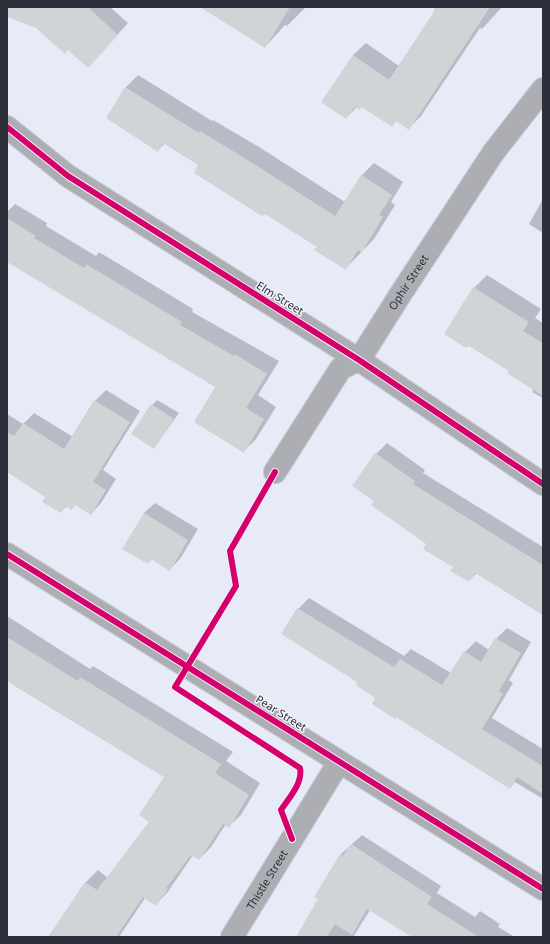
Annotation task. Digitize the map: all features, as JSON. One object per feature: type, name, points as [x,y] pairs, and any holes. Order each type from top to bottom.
[{"type":"street","name":"Ophir Street","points":[[359,360],[493,153],[543,89]]},
{"type":"street","name":"Elm Street","points":[[7,128],[68,176],[359,360],[543,484]]},
{"type":"street","points":[[275,472],[341,368],[359,360]]},
{"type":"street","name":"Pear Street","points":[[7,554],[543,889]]},
{"type":"street","name":"Thistle Street","points":[[232,937],[339,762]]},
{"type":"building","points":[[7,7],[88,7],[118,35],[88,68],[68,50],[65,54],[36,28],[7,17]]},
{"type":"building","points":[[200,7],[290,7],[265,48]]},
{"type":"building","points":[[437,7],[490,7],[409,130],[396,121],[392,127],[362,107],[360,110],[355,107],[346,119],[321,102],[353,55],[389,80]]},
{"type":"building","points":[[125,87],[199,133],[200,131],[246,159],[335,216],[361,175],[392,195],[379,215],[383,217],[362,252],[358,250],[346,270],[314,250],[317,247],[265,214],[262,216],[194,173],[198,165],[163,143],[158,152],[106,118]]},
{"type":"building","points":[[7,218],[36,236],[34,238],[84,268],[86,264],[182,322],[180,325],[234,356],[235,354],[267,374],[246,408],[264,419],[244,453],[194,422],[215,387],[7,262]]},
{"type":"building","points":[[473,287],[529,322],[523,331],[543,343],[543,396],[507,373],[509,371],[469,346],[466,348],[444,334]]},
{"type":"building","points":[[94,400],[130,422],[93,482],[106,490],[91,515],[75,505],[72,510],[65,506],[61,513],[42,502],[45,497],[7,472],[7,432],[14,436],[23,423],[64,449]]},
{"type":"building","points":[[151,404],[174,419],[154,449],[131,434]]},
{"type":"building","points":[[375,453],[415,481],[413,484],[543,565],[543,615],[475,573],[469,582],[450,571],[453,567],[423,549],[426,544],[371,505],[374,501],[352,486]]},
{"type":"building","points":[[144,513],[188,540],[170,571],[151,559],[148,564],[122,549]]},
{"type":"building","points":[[297,608],[394,667],[400,659],[442,685],[464,651],[481,662],[495,638],[521,653],[499,691],[503,694],[482,729],[543,766],[543,794],[517,777],[510,789],[396,717],[395,719],[372,704],[375,698],[356,685],[357,682],[281,634]]},
{"type":"building","points":[[7,637],[78,681],[80,677],[221,764],[215,773],[249,795],[229,828],[223,824],[199,860],[191,855],[166,888],[168,889],[156,906],[143,897],[116,937],[48,937],[85,882],[97,890],[149,822],[139,815],[164,777],[7,681]]},
{"type":"building","points":[[351,844],[432,897],[427,904],[479,937],[412,937],[367,909],[352,935],[335,924],[327,937],[296,937],[318,899],[314,897],[340,854],[343,856]]},
{"type":"cycle path","points":[[7,127],[68,176],[359,360],[543,484]]},
{"type":"cycle path","points":[[275,472],[230,551],[236,586],[175,687],[300,768],[297,785],[281,810],[292,839]]},
{"type":"cycle path","points":[[7,554],[543,889]]}]
